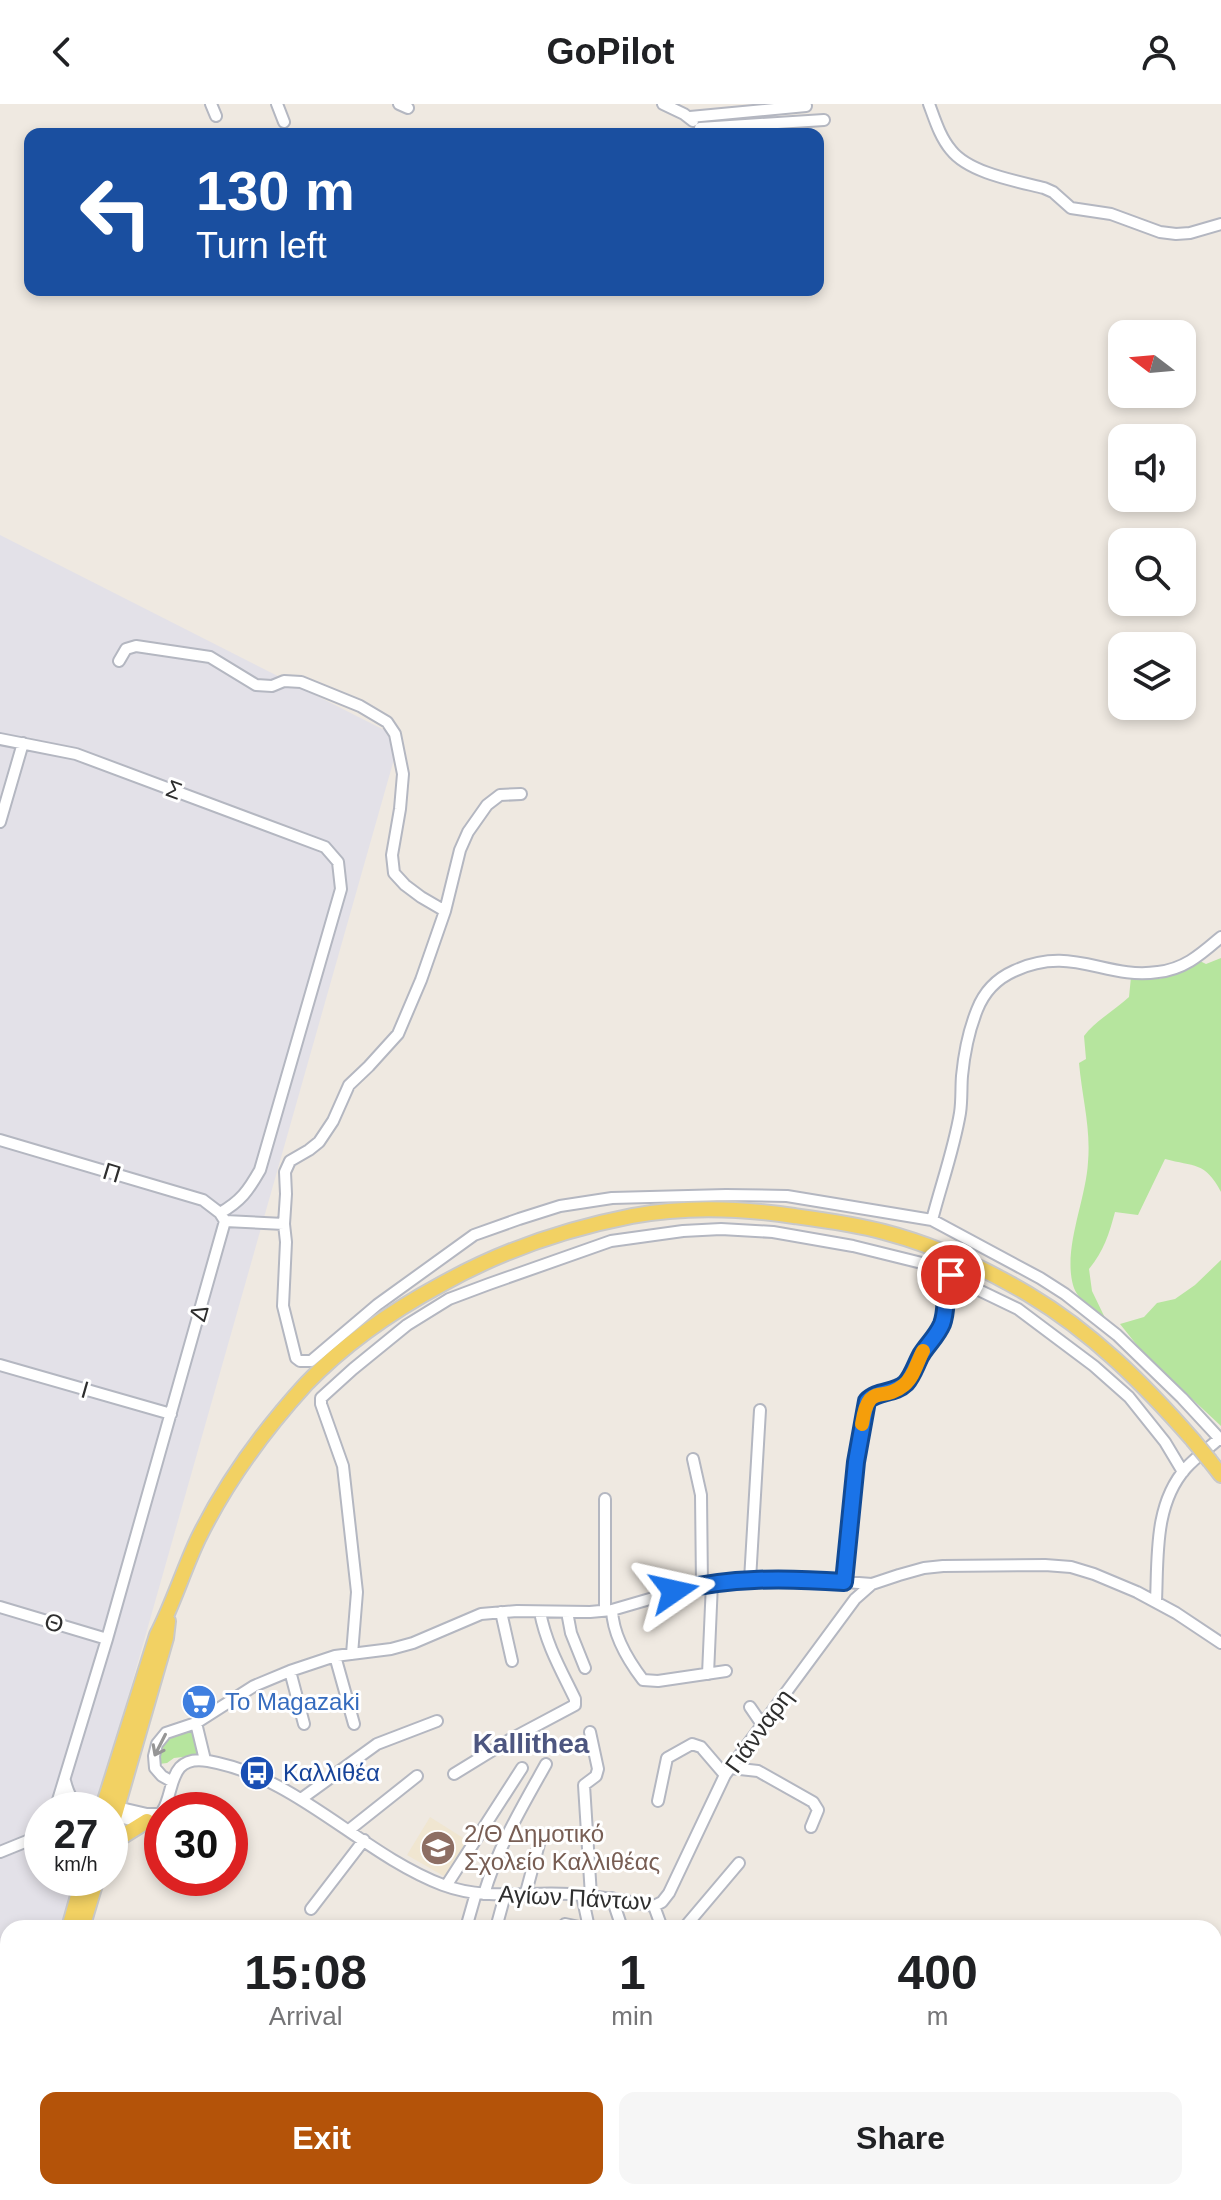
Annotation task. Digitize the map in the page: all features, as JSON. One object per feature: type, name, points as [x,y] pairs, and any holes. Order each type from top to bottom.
[{"type":"main road","points":[[116,1792],[166,1638],[169,1611],[180,1580],[200,1535],[245,1459],[273,1422],[354,1339],[398,1307],[465,1271],[535,1241],[633,1216],[681,1210],[730,1209],[836,1222],[885,1232],[930,1247],[1027,1293],[1068,1320],[1151,1392],[1221,1475]]},
{"type":"main road","points":[[71,1920],[78,1896]]},
{"type":"main road","points":[[84,1920],[92,1896]]},
{"type":"street","points":[[211,104],[216,116]]},
{"type":"street","points":[[277,104],[284,122]]},
{"type":"street","points":[[663,104],[690,117],[699,128]]},
{"type":"street","points":[[929,104],[942,138],[963,161],[982,170],[1044,188],[1071,208],[1111,214],[1160,232],[1176,234],[1221,224]]},
{"type":"street","points":[[690,117],[806,106]]},
{"type":"street","points":[[735,128],[824,120]]},
{"type":"street","points":[[119,661],[126,649],[136,646],[210,657],[256,685],[301,682],[360,706],[387,722],[395,734],[403,774],[392,855],[394,873],[405,885],[445,911]]},
{"type":"street","name":"Σ","points":[[0,739],[76,754],[325,847],[338,862],[341,889],[260,1170],[237,1204],[222,1217]]},
{"type":"street","points":[[0,822],[23,743]]},
{"type":"street","points":[[521,794],[500,795],[478,815],[460,850],[445,911],[398,1034],[349,1085],[333,1121],[319,1142],[290,1161],[285,1172],[283,1306],[296,1358],[311,1361],[377,1305],[474,1235],[560,1206],[612,1198],[787,1196],[932,1220],[1040,1278],[1086,1309],[1128,1345],[1220,1439],[1183,1472],[1162,1512],[1156,1601]]},
{"type":"street","points":[[932,1220],[959,1117],[962,1075],[970,1037],[977,1009],[990,987],[1010,973],[1040,961],[1059,960],[1144,973],[1172,970],[1192,962],[1221,937]]},
{"type":"street","name":"Π","points":[[0,1140],[203,1200],[222,1217]]},
{"type":"street","points":[[222,1217],[284,1224]]},
{"type":"street","name":"Δ","points":[[61,1792],[171,1414],[222,1217]]},
{"type":"street","points":[[352,1654],[357,1592],[343,1466],[321,1398],[407,1325],[449,1299],[611,1241],[683,1231],[721,1229],[773,1232],[853,1246],[938,1267],[1018,1309],[1094,1366],[1129,1397],[1165,1442],[1183,1472]]},
{"type":"street","points":[[844,1582],[856,1462],[867,1401],[872,1396],[895,1390],[911,1376],[943,1323],[946,1287],[951,1275]]},
{"type":"street","name":"Ι","points":[[0,1365],[171,1414]]},
{"type":"street","points":[[750,1580],[760,1410]]},
{"type":"street","points":[[693,1459],[701,1495],[707,1584],[708,1674]]},
{"type":"street","points":[[605,1499],[608,1610],[616,1634],[643,1680],[658,1681],[726,1671]]},
{"type":"street","points":[[171,1781],[155,1768],[157,1744],[166,1733],[196,1723],[254,1686],[290,1671],[335,1656],[413,1643],[481,1614],[608,1610],[707,1584],[793,1578],[872,1584],[924,1568],[977,1564],[1071,1567],[1156,1601],[1221,1643]]},
{"type":"street","name":"Γιάνναρη","points":[[669,1893],[728,1772],[855,1599],[872,1584]]},
{"type":"street","name":"Θ","points":[[0,1607],[107,1639]]},
{"type":"street","points":[[501,1612],[512,1661]]},
{"type":"street","points":[[454,1774],[575,1705],[575,1699],[544,1634],[540,1612]]},
{"type":"street","points":[[567,1612],[571,1633],[585,1668]]},
{"type":"street","points":[[335,1656],[354,1724]]},
{"type":"street","points":[[290,1671],[304,1724]]},
{"type":"street","points":[[750,1707],[763,1726]]},
{"type":"street","points":[[301,1799],[377,1744],[437,1721]]},
{"type":"street","points":[[171,1792],[171,1781],[185,1763],[205,1760],[196,1723]]},
{"type":"street","points":[[586,1920],[588,1834],[584,1785],[596,1776],[598,1769],[590,1732]]},
{"type":"street","points":[[658,1801],[667,1758],[692,1744],[701,1747],[728,1772],[758,1771],[813,1802],[818,1810],[811,1827]]},
{"type":"street","name":"Αγίων Πάντων","points":[[205,1760],[252,1773],[280,1785],[418,1873],[446,1886],[480,1894],[568,1894],[654,1906],[669,1893]]},
{"type":"street","points":[[469,1920],[506,1834],[546,1764]]},
{"type":"street","points":[[446,1886],[522,1768]]},
{"type":"street","points":[[349,1830],[417,1776]]},
{"type":"street","points":[[65,1779],[67,1792]]},
{"type":"street","points":[[311,1909],[364,1840]]},
{"type":"street","points":[[0,1852],[24,1842]]},
{"type":"street","points":[[525,1896],[539,1844]]},
{"type":"street","points":[[691,1920],[739,1863]]},
{"type":"street","points":[[498,1920],[505,1895]]},
{"type":"street","points":[[612,1898],[619,1920]]},
{"type":"street","points":[[654,1906],[659,1920]]},
{"type":"shaded area","points":[[0,535],[400,738],[101,1792],[24,1792],[24,1896],[71,1896],[64,1920],[0,1920]]},
{"type":"shaded area","name":"2/Θ Δημοτικό Σχολείο Καλλιθέας","points":[[430,1817],[468,1841],[447,1878],[407,1855]]},
{"type":"green space","points":[[1221,958],[1221,1192],[1204,1170],[1165,1159],[1138,1215],[1115,1212],[1099,1256],[1089,1269],[1092,1291],[1106,1320],[1078,1296],[1071,1271],[1073,1240],[1089,1149],[1079,1063],[1086,1059],[1084,1036],[1129,997],[1131,977],[1159,979],[1200,961],[1206,964]]},
{"type":"green space","points":[[1221,1260],[1221,1426],[1144,1354],[1120,1324],[1144,1317],[1157,1303],[1175,1299]]},
{"type":"green space","points":[[191,1727],[200,1755],[174,1758],[159,1764],[155,1748],[171,1731]]},
{"type":"slow traffic","points":[[862,1424],[867,1401],[872,1396],[905,1384],[923,1351]]},
{"type":"place","name":"To Magazaki","points":[[199,1702]]},
{"type":"place","name":"Καλλιθέα","points":[[257,1773]]},
{"type":"place","name":"2/Θ Δημοτικό Σχολείο Καλλιθέας","points":[[438,1848]]},
{"type":"district","name":"Kallithea","points":[[531,1743]]},
{"type":"route","points":[[674,1591],[737,1580],[793,1578],[844,1582],[856,1462],[867,1401],[872,1396],[895,1390],[911,1376],[943,1323],[946,1287],[951,1275]]}]
